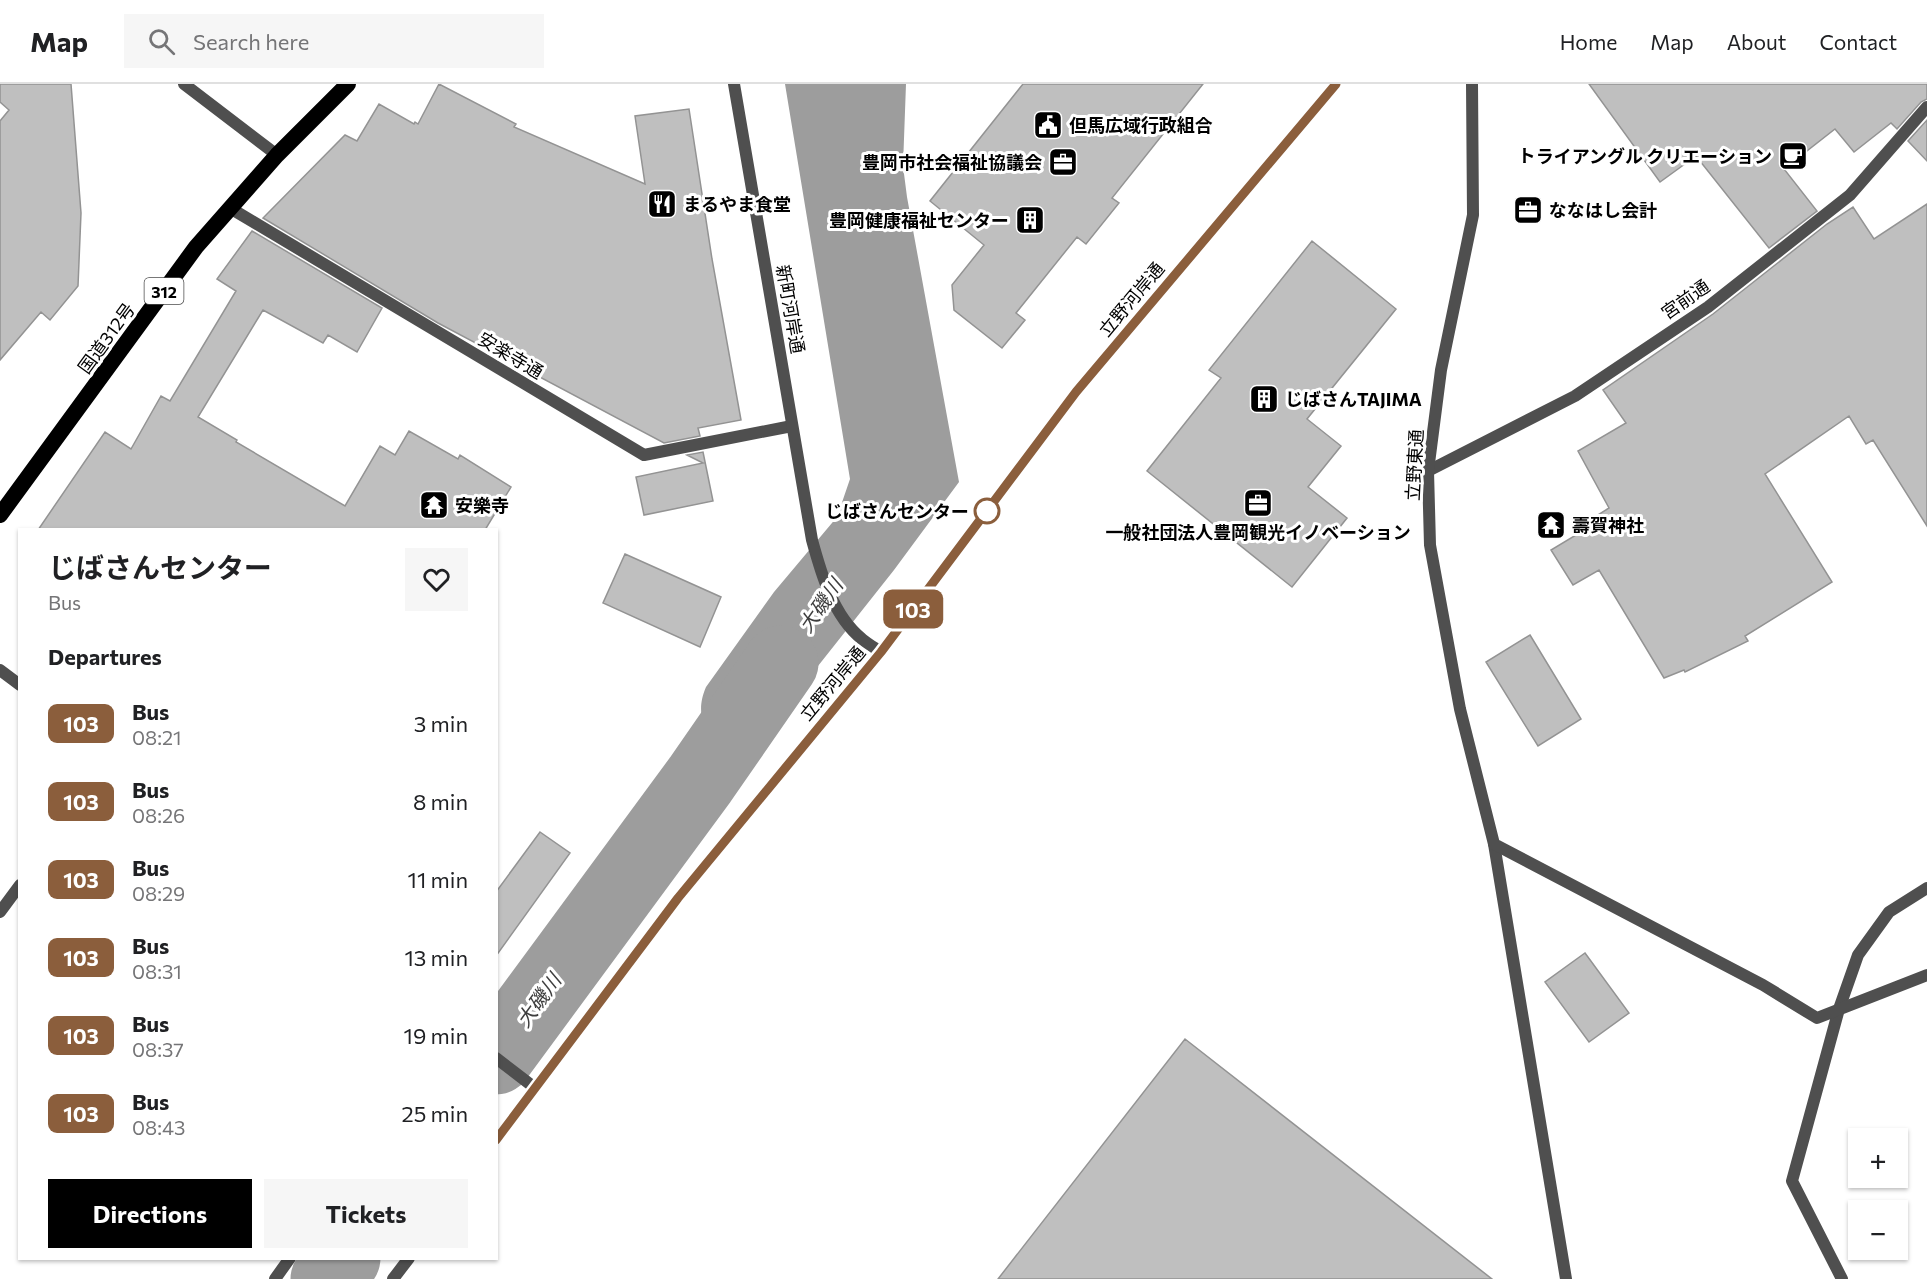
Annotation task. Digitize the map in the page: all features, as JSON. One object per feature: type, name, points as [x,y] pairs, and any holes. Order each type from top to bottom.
[{"type":"highway","name":"国道312号","points":[[0,515],[196,247],[277,155],[348,84]]},
{"type":"street","points":[[184,84],[277,155]]},
{"type":"street","name":"新町河岸通","points":[[734,84],[812,540],[824,584],[843,617],[860,638],[881,652]]},
{"type":"street","name":"立野河岸通","points":[[498,1137],[678,898],[881,652],[1076,392],[1336,84]]},
{"type":"street","name":"立野東通","points":[[1472,84],[1473,215],[1441,370],[1428,471],[1430,546],[1460,709],[1494,844],[1566,1279]]},
{"type":"street","name":"宮前通","points":[[1428,471],[1575,396],[1708,306],[1850,195],[1927,107]]},
{"type":"street","name":"安楽寺通","points":[[230,208],[644,455],[792,426]]},
{"type":"street","points":[[0,670],[18,684]]},
{"type":"street","points":[[1494,844],[1763,985],[1817,1018],[1927,975]]},
{"type":"street","points":[[0,912],[18,888]]},
{"type":"street","points":[[1842,1279],[1792,1181],[1839,1009],[1858,955],[1889,912],[1927,888]]},
{"type":"street","points":[[498,1059],[535,1088]]},
{"type":"street","points":[[275,1279],[289,1260]]},
{"type":"street","points":[[393,1279],[407,1260]]},
{"type":"water","points":[[785,84],[906,84],[903,166],[907,197],[959,482],[894,570],[742,762],[706,736],[701,711],[706,687],[774,592],[837,517],[850,479]]},
{"type":"building","points":[[0,84],[71,84],[81,213],[78,286],[50,320],[41,312],[0,360],[0,121],[9,110],[0,102]]},
{"type":"building","points":[[439,84],[516,124],[514,127],[645,184],[635,116],[689,109],[712,259],[741,420],[698,428],[700,436],[664,443],[438,323],[263,218],[345,135],[357,141],[379,104],[414,124],[415,122],[418,124]]},
{"type":"building","name":"豊岡健康福祉センター","points":[[1023,84],[1203,84],[1112,198],[1119,203],[1086,244],[1077,237],[1016,313],[1025,320],[1002,348],[954,310],[952,285],[984,245],[930,201]]},
{"type":"building","points":[[1589,84],[1927,84],[1927,99],[1921,102],[1897,129],[1891,123],[1854,152],[1835,129],[1784,169],[1817,211],[1769,248],[1696,156],[1660,182]]},
{"type":"building","points":[[1927,120],[1927,161],[1908,141]]},
{"type":"building","points":[[1927,204],[1927,526],[1873,440],[1866,444],[1849,416],[1765,474],[1832,582],[1745,636],[1748,641],[1685,672],[1684,670],[1664,678],[1599,570],[1573,585],[1551,550],[1596,523],[1593,518],[1609,508],[1578,451],[1626,423],[1603,390],[1713,314],[1827,224],[1853,207],[1874,239]]},
{"type":"building","points":[[252,231],[382,308],[357,352],[328,335],[323,343],[263,310],[198,417],[345,506],[380,446],[395,455],[409,431],[458,459],[460,455],[511,487],[486,528],[39,528],[105,432],[131,449],[161,396],[170,401],[236,291],[217,279]]},
{"type":"building","name":"じばさんTAJIMA","points":[[1312,241],[1396,309],[1307,419],[1341,446],[1308,487],[1347,518],[1292,587],[1147,471],[1221,378],[1209,370]]},
{"type":"building","points":[[703,452],[713,501],[644,515],[636,477],[703,463],[687,455]]},
{"type":"building","points":[[625,554],[721,597],[700,647],[603,603]]},
{"type":"building","points":[[1530,635],[1581,719],[1538,746],[1486,662]]},
{"type":"building","points":[[540,832],[570,853],[498,953],[498,889]]},
{"type":"building","points":[[1585,953],[1629,1013],[1589,1042],[1545,982]]},
{"type":"building","points":[[1185,1039],[1492,1279],[998,1279]]},
{"type":"waterway","name":"大磯川","points":[[498,1054],[700,780],[781,663]]},
{"type":"waterway","name":"大磯川","points":[[328,1279],[342,1260]]},
{"type":"bus line","name":"103","points":[[498,1137],[678,898],[881,652],[1076,392],[1336,84]]},
{"type":"place","name":"但馬広域行政組合","points":[[1048,125]]},
{"type":"place","name":"トライアングル クリエーション","points":[[1793,156]]},
{"type":"place","name":"豊岡市社会福祉協議会","points":[[1063,162]]},
{"type":"place","name":"まるやま食堂","points":[[662,204]]},
{"type":"place","name":"ななはし会計","points":[[1528,210]]},
{"type":"place","name":"豊岡健康福祉センター","points":[[1030,220]]},
{"type":"place","name":"じばさんTAJIMA","points":[[1264,399]]},
{"type":"place","name":"一般社団法人豊岡観光イノベーション","points":[[1258,503]]},
{"type":"place","name":"安樂寺","points":[[434,505]]},
{"type":"place","name":"じばさんセンター","points":[[987,511]]},
{"type":"place","name":"壽賀神社","points":[[1551,525]]}]
